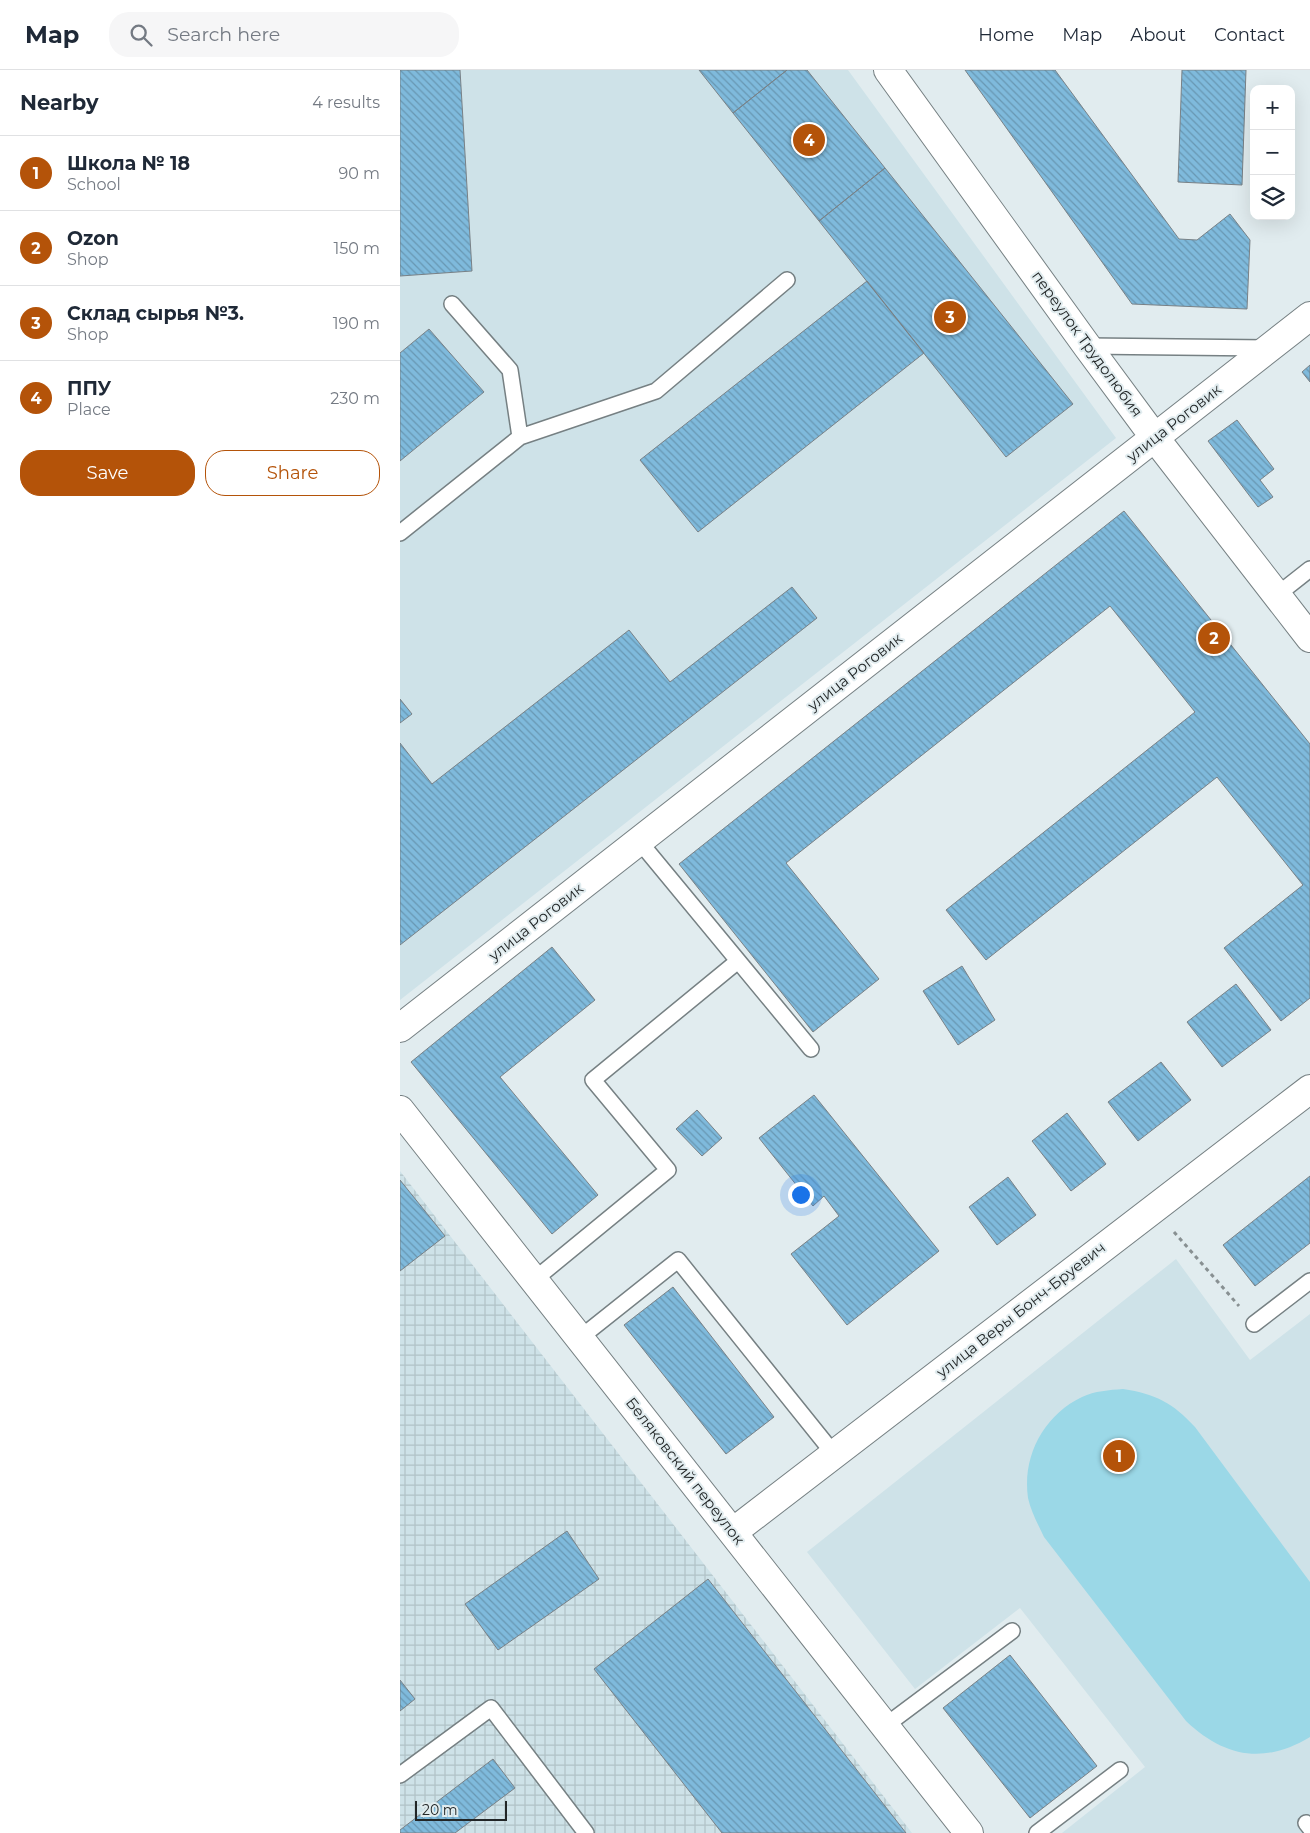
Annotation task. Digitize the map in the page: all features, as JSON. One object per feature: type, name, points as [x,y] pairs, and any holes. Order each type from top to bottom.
[{"type":"street","name":"переулок Трудолюбия","points":[[888,70],[1087,346],[1310,638]]},
{"type":"street","name":"улица Роговик","points":[[400,1028],[1310,316]]},
{"type":"street","name":"улица Веры Бонч-Бруевич","points":[[733,1532],[1310,1089]]},
{"type":"street","name":"Беляковский переулок","points":[[400,1110],[969,1833]]},
{"type":"lane","points":[[400,532],[520,437],[656,391],[787,280]]},
{"type":"lane","points":[[452,304],[510,370],[520,437]]},
{"type":"lane","points":[[1087,346],[1269,348]]},
{"type":"lane","points":[[1277,595],[1310,569]]},
{"type":"lane","points":[[639,841],[811,1049]]},
{"type":"lane","points":[[534,1280],[668,1170],[594,1080],[738,961]]},
{"type":"lane","points":[[580,1338],[678,1260],[834,1454]]},
{"type":"lane","points":[[1254,1324],[1310,1281]]},
{"type":"lane","points":[[885,1726],[1012,1631]]},
{"type":"lane","points":[[400,1775],[491,1708],[586,1833]]},
{"type":"lane","points":[[1037,1833],[1120,1770]]},
{"type":"path","points":[[1154,1209],[1254,1324]]},
{"type":"shaded area","points":[[400,70],[848,70],[1116,438],[400,1000]]},
{"type":"shaded area","points":[[400,1171],[912,1833],[400,1833]]},
{"type":"shaded area","points":[[1176,1259],[1250,1360],[1310,1314],[1310,1833],[1062,1833],[1145,1767],[1020,1608],[915,1689],[807,1552]]},
{"type":"shaded area","points":[[1123,1389],[1145,1394],[1163,1401],[1179,1412],[1195,1427],[1310,1582],[1310,1737],[1293,1746],[1261,1754],[1245,1753],[1215,1743],[1186,1721],[1044,1537],[1037,1523],[1028,1498],[1027,1482],[1032,1452],[1038,1438],[1057,1414],[1082,1397],[1107,1390]]},
{"type":"building","points":[[400,70],[460,70],[472,271],[400,276]]},
{"type":"building","points":[[699,70],[787,70],[733,113]]},
{"type":"building","points":[[787,70],[807,70],[885,168],[819,221],[733,113]]},
{"type":"building","points":[[965,70],[1055,70],[1179,239],[1197,240],[1230,214],[1250,240],[1247,309],[1132,304]]},
{"type":"building","points":[[1182,70],[1246,70],[1242,185],[1178,182]]},
{"type":"building","points":[[885,168],[1073,404],[1006,457],[819,221]]},
{"type":"building","points":[[867,281],[924,353],[698,532],[640,460]]},
{"type":"building","points":[[429,329],[484,392],[400,461],[400,353]]},
{"type":"building","points":[[1310,365],[1310,382],[1302,372]]},
{"type":"building","points":[[1237,420],[1274,469],[1260,480],[1273,497],[1258,507],[1208,441]]},
{"type":"building","points":[[1124,511],[1310,744],[1310,998],[1281,1021],[1224,948],[1303,885],[1217,777],[986,960],[946,910],[1195,712],[1110,606],[786,863],[879,979],[813,1032],[679,864]]},
{"type":"building","points":[[792,587],[817,618],[400,945],[400,743],[432,784],[629,630],[670,682]]},
{"type":"building","points":[[400,699],[412,714],[400,723]]},
{"type":"building","points":[[552,947],[595,1000],[500,1077],[598,1195],[552,1234],[411,1062]]},
{"type":"building","points":[[962,966],[995,1020],[958,1045],[923,991]]},
{"type":"building","points":[[1236,984],[1271,1030],[1222,1067],[1187,1022]]},
{"type":"building","points":[[1161,1062],[1191,1100],[1138,1141],[1108,1102]]},
{"type":"building","points":[[814,1095],[939,1251],[847,1325],[791,1254],[839,1216],[824,1196],[813,1206],[759,1138]]},
{"type":"building","points":[[697,1110],[722,1138],[702,1156],[676,1129]]},
{"type":"building","points":[[1067,1113],[1106,1164],[1071,1191],[1032,1141]]},
{"type":"building","points":[[1310,1176],[1310,1243],[1255,1286],[1223,1245]]},
{"type":"building","points":[[1008,1177],[1036,1215],[997,1245],[969,1207]]},
{"type":"building","points":[[400,1180],[445,1236],[400,1271]]},
{"type":"building","points":[[673,1287],[774,1417],[726,1454],[624,1325]]},
{"type":"building","points":[[567,1531],[599,1579],[498,1650],[465,1604]]},
{"type":"building","points":[[708,1579],[906,1833],[722,1833],[594,1669]]},
{"type":"building","points":[[1010,1655],[1097,1766],[1030,1818],[943,1708]]},
{"type":"building","points":[[400,1680],[415,1699],[400,1711]]},
{"type":"building","points":[[493,1759],[515,1788],[455,1833],[400,1833],[400,1830]]},
{"type":"place","name":"ППУ","points":[[809,140]]},
{"type":"place","name":"Склад сырья №3.","points":[[950,317]]},
{"type":"place","name":"Ozon","points":[[1214,638]]},
{"type":"place","name":"Школа № 18","points":[[1119,1456]]}]
